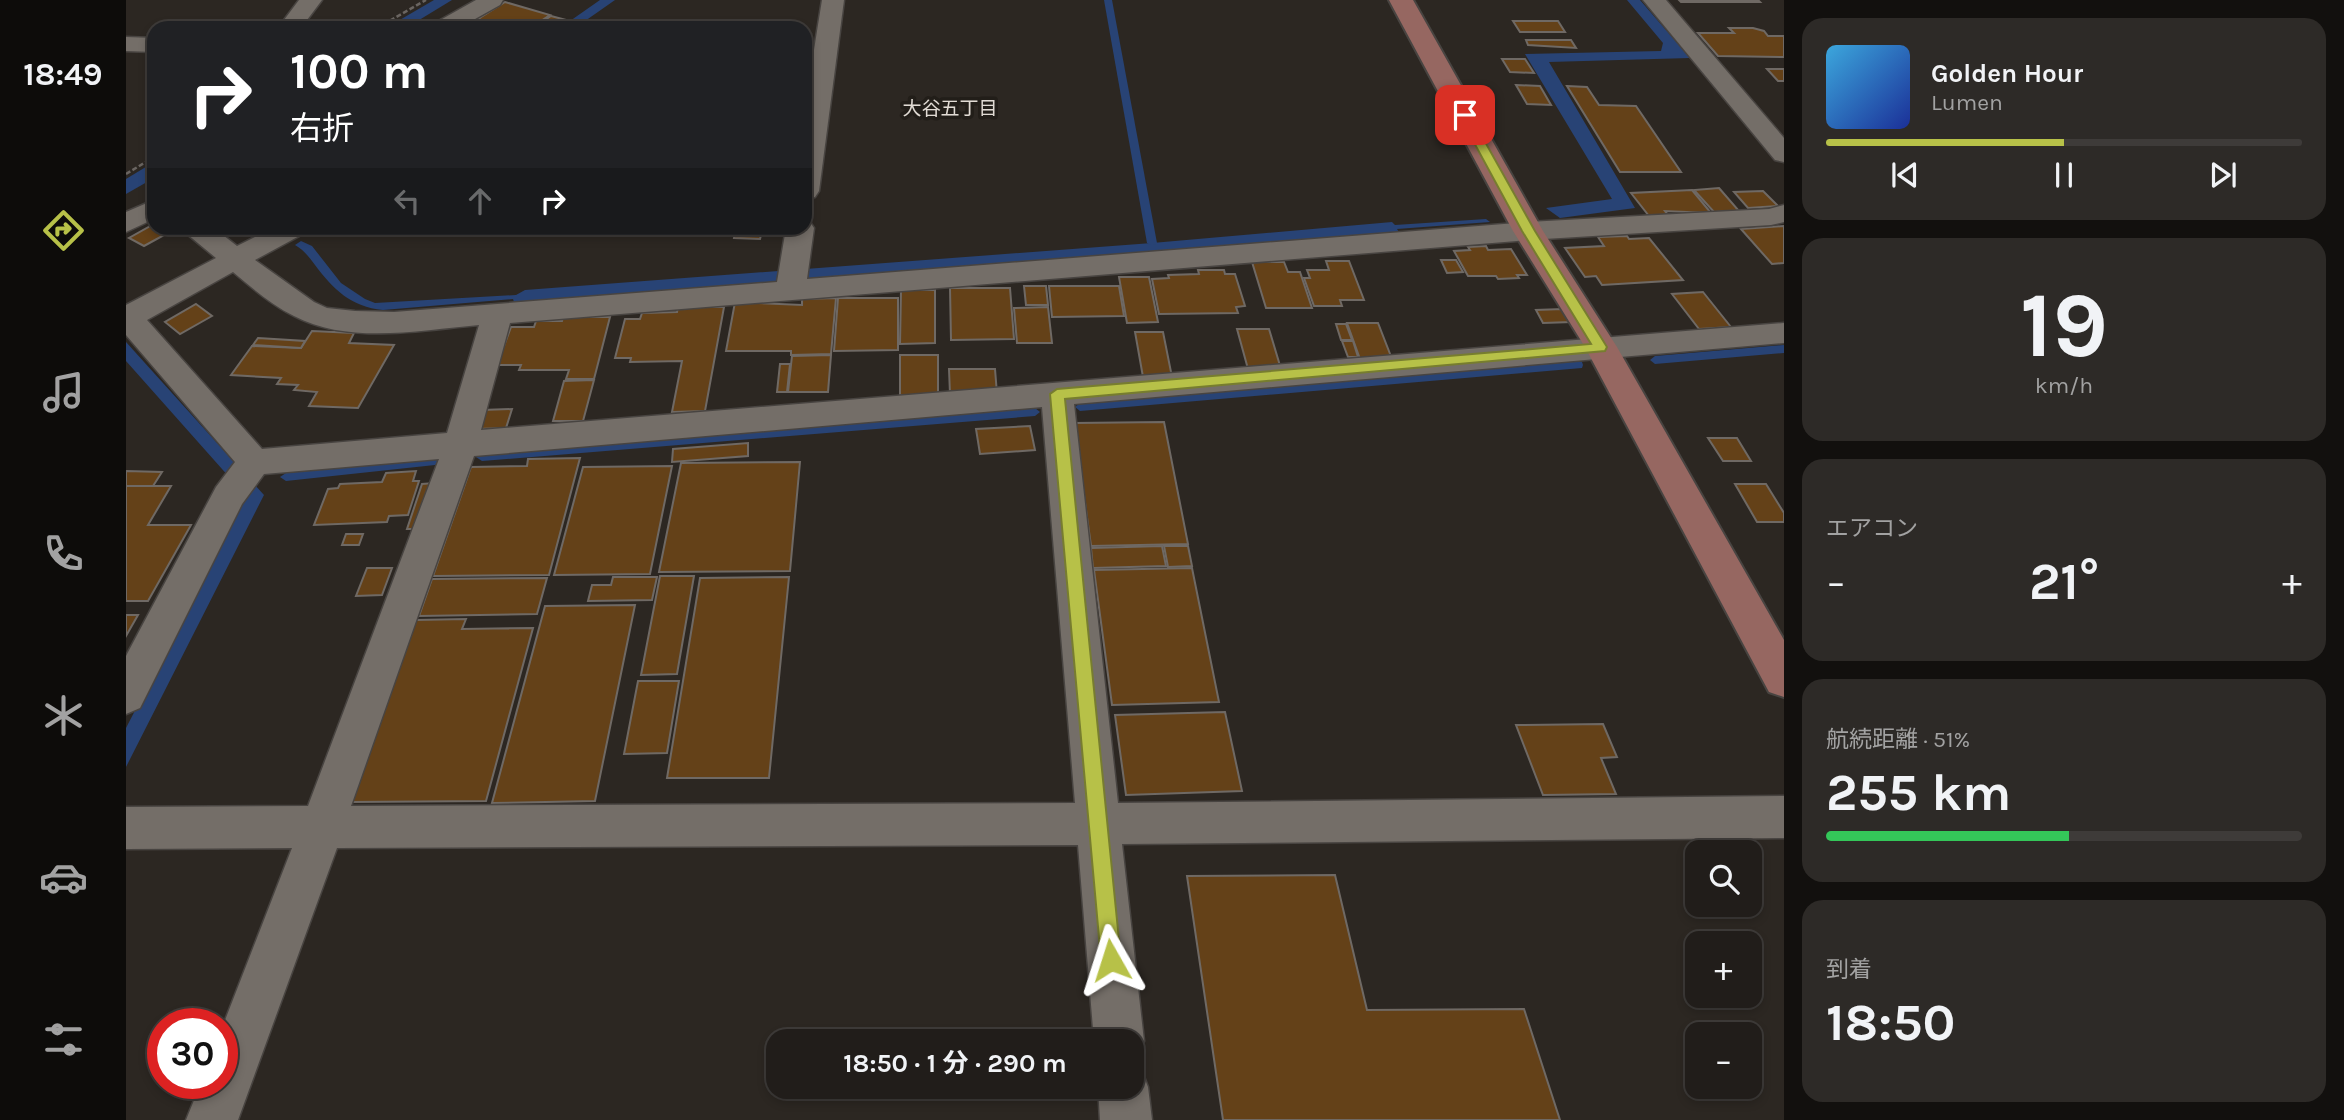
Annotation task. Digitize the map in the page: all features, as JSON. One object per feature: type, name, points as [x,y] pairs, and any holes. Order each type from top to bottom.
[{"type":"street","points":[[294,21],[311,0]]},
{"type":"street","points":[[455,21],[492,0]]},
{"type":"street","points":[[812,143],[833,0]]},
{"type":"street","points":[[1401,0],[1528,231],[1601,347],[1784,679]]},
{"type":"street","points":[[1654,0],[1784,154]]},
{"type":"street","points":[[126,44],[147,45]]},
{"type":"street","points":[[126,223],[147,212]]},
{"type":"street","points":[[206,235],[290,300],[316,314],[337,319],[394,322],[792,277],[1771,216],[1784,213]]},
{"type":"street","points":[[254,462],[126,317],[281,235]]},
{"type":"street","points":[[792,277],[799,235]]},
{"type":"street","points":[[212,1120],[322,828],[461,444],[498,312]]},
{"type":"street","points":[[126,696],[228,496],[254,462],[1784,333]]},
{"type":"street","points":[[1057,394],[1118,1029]]},
{"type":"street","points":[[126,828],[1098,824],[1784,817]]},
{"type":"street","points":[[1124,1099],[1126,1120]]},
{"type":"path","points":[[389,21],[426,0]]},
{"type":"path","points":[[126,174],[147,161]]},
{"type":"water","points":[[434,0],[452,0],[418,21],[398,21]]},
{"type":"water","points":[[600,0],[615,0],[585,21],[570,21]]},
{"type":"water","points":[[1627,0],[1640,0],[1690,58],[1549,62],[1635,208],[1560,218],[1546,208],[1612,199],[1525,54],[1661,51],[1663,43]]},
{"type":"water","points":[[147,166],[147,182],[126,194],[126,179]]},
{"type":"water","points":[[1486,219],[1490,222],[1397,229],[1399,232],[383,310],[352,301],[329,282],[295,245],[301,241],[312,246],[341,283],[375,303],[516,295],[525,290],[1152,243],[1392,222],[1395,225]]},
{"type":"water","points":[[126,342],[264,495],[126,767],[126,728],[246,496],[126,361]]},
{"type":"building","points":[[1679,0],[1758,0],[1760,2],[1681,2]]},
{"type":"building","points":[[505,2],[550,15],[541,21],[478,19]]},
{"type":"building","points":[[551,16],[566,20],[565,21],[544,21]]},
{"type":"building","points":[[1513,21],[1558,21],[1565,32],[1520,32]]},
{"type":"building","points":[[1729,28],[1753,28],[1764,31],[1768,36],[1784,36],[1784,57],[1718,56],[1698,33],[1734,33]]},
{"type":"building","points":[[1526,40],[1571,40],[1576,48],[1528,45]]},
{"type":"building","points":[[1502,59],[1525,59],[1534,73],[1510,72]]},
{"type":"building","points":[[1767,69],[1784,69],[1784,81],[1778,81]]},
{"type":"building","points":[[1516,85],[1540,86],[1551,105],[1527,104]]},
{"type":"building","points":[[1567,86],[1587,87],[1599,105],[1636,106],[1681,172],[1620,172]]},
{"type":"building","points":[[1719,188],[1739,211],[1714,212],[1694,190]]},
{"type":"building","points":[[1692,190],[1711,213],[1665,211],[1668,215],[1649,216],[1631,193]]},
{"type":"building","points":[[1763,191],[1778,206],[1748,208],[1734,192]]},
{"type":"building","points":[[1784,226],[1784,263],[1772,264],[1741,229]]},
{"type":"building","points":[[147,228],[147,235],[164,235],[144,246],[129,238]]},
{"type":"building","points":[[735,235],[761,235],[760,239],[734,238]]},
{"type":"building","points":[[1627,236],[1629,239],[1649,238],[1683,280],[1602,285],[1596,276],[1585,277],[1565,248],[1604,246],[1598,237]]},
{"type":"building","points":[[1486,246],[1488,250],[1511,249],[1527,275],[1498,279],[1496,276],[1468,276],[1454,251]]},
{"type":"building","points":[[1441,260],[1456,260],[1463,272],[1447,273]]},
{"type":"building","points":[[1326,261],[1349,261],[1364,300],[1340,300],[1342,306],[1314,306],[1304,278],[1310,278],[1307,270],[1329,270]]},
{"type":"building","points":[[1252,262],[1284,262],[1288,272],[1300,272],[1312,308],[1266,308]]},
{"type":"building","points":[[1198,270],[1224,270],[1225,274],[1235,274],[1245,306],[1236,307],[1238,313],[1159,314],[1152,279],[1169,278],[1168,275],[1199,274]]},
{"type":"building","points":[[1119,277],[1149,277],[1158,322],[1127,323]]},
{"type":"building","points":[[1024,286],[1046,286],[1048,305],[1026,305]]},
{"type":"building","points":[[1049,286],[1119,286],[1124,316],[1052,317]]},
{"type":"building","points":[[950,288],[1010,288],[1014,339],[951,340]]},
{"type":"building","points":[[901,290],[935,290],[935,343],[900,344]]},
{"type":"building","points":[[1703,292],[1731,327],[1699,329],[1672,294]]},
{"type":"building","points":[[836,298],[831,354],[791,355],[791,351],[726,351],[735,302],[802,305],[802,299]]},
{"type":"building","points":[[838,298],[898,298],[898,350],[834,351]]},
{"type":"building","points":[[196,304],[212,316],[180,334],[165,322]]},
{"type":"building","points":[[678,307],[724,307],[705,411],[672,412],[682,361],[630,362],[631,358],[615,358],[625,319],[640,319],[642,313],[677,312]]},
{"type":"building","points":[[1048,307],[1052,343],[1017,343],[1014,308]]},
{"type":"building","points":[[1563,309],[1571,322],[1543,323],[1536,310]]},
{"type":"building","points":[[563,317],[610,317],[594,379],[566,379],[569,370],[519,370],[521,365],[497,365],[511,327],[534,327],[536,321],[562,321]]},
{"type":"building","points":[[1347,323],[1378,323],[1392,359],[1360,359]]},
{"type":"building","points":[[1336,324],[1346,324],[1352,340],[1341,340]]},
{"type":"building","points":[[1237,329],[1269,329],[1281,369],[1248,369]]},
{"type":"building","points":[[312,331],[354,333],[349,343],[394,345],[358,408],[309,406],[317,392],[294,390],[298,385],[277,384],[281,378],[231,375],[252,346],[301,348]]},
{"type":"building","points":[[1135,332],[1163,332],[1172,377],[1143,377]]},
{"type":"building","points":[[258,338],[305,341],[301,348],[253,345]]},
{"type":"building","points":[[1342,341],[1353,341],[1358,357],[1348,357]]},
{"type":"building","points":[[831,355],[828,392],[788,392],[792,356]]},
{"type":"building","points":[[900,355],[938,355],[938,395],[900,395]]},
{"type":"building","points":[[780,364],[790,364],[787,392],[777,392]]},
{"type":"building","points":[[949,369],[995,369],[997,394],[950,394]]},
{"type":"building","points":[[594,380],[583,421],[553,421],[564,381]]},
{"type":"building","points":[[512,409],[506,428],[476,429],[482,410]]},
{"type":"building","points":[[1164,422],[1188,544],[1091,546],[1074,423]]},
{"type":"building","points":[[1030,426],[1035,450],[980,454],[976,429]]},
{"type":"building","points":[[1708,438],[1737,438],[1751,461],[1723,461]]},
{"type":"building","points":[[748,443],[748,456],[672,462],[673,449]]},
{"type":"building","points":[[580,458],[549,575],[433,576],[471,467],[527,466],[528,459]]},
{"type":"building","points":[[800,462],[790,571],[659,572],[681,463]]},
{"type":"building","points":[[672,466],[650,574],[554,575],[583,467]]},
{"type":"building","points":[[126,471],[162,472],[153,486],[126,486]]},
{"type":"building","points":[[416,471],[413,481],[419,481],[408,515],[389,516],[387,522],[314,525],[328,489],[338,488],[340,484],[382,482],[386,473]]},
{"type":"building","points":[[434,483],[419,529],[407,529],[422,484]]},
{"type":"building","points":[[1735,484],[1766,484],[1784,513],[1784,522],[1757,522]]},
{"type":"building","points":[[126,486],[171,486],[148,525],[191,525],[148,601],[126,601]]},
{"type":"building","points":[[346,534],[363,534],[359,545],[342,545]]},
{"type":"building","points":[[1162,546],[1166,566],[1093,568],[1091,548]]},
{"type":"building","points":[[1164,546],[1188,546],[1192,566],[1168,567]]},
{"type":"building","points":[[367,568],[392,568],[382,595],[356,596]]},
{"type":"building","points":[[1192,568],[1219,702],[1112,705],[1094,570]]},
{"type":"building","points":[[660,576],[694,576],[677,674],[641,675]]},
{"type":"building","points":[[613,577],[657,577],[652,600],[588,601],[592,585],[611,585]]},
{"type":"building","points":[[789,577],[769,778],[667,778],[700,578]]},
{"type":"building","points":[[547,578],[537,614],[419,616],[432,579]]},
{"type":"building","points":[[635,605],[595,801],[492,803],[545,606]]},
{"type":"building","points":[[126,615],[138,615],[126,636]]},
{"type":"building","points":[[466,619],[462,629],[533,628],[486,801],[351,802],[416,620]]},
{"type":"building","points":[[638,681],[679,681],[667,753],[624,754]]},
{"type":"building","points":[[1225,712],[1242,791],[1126,795],[1115,715]]},
{"type":"building","points":[[1603,724],[1617,757],[1601,758],[1616,794],[1543,795],[1516,725]]},
{"type":"building","points":[[1335,875],[1367,1010],[1524,1009],[1560,1120],[1223,1120],[1187,876]]},
{"type":"waterway","points":[[1108,0],[1152,243]]},
{"type":"waterway","points":[[1655,360],[1784,349]]},
{"type":"waterway","points":[[1080,407],[1578,365]]},
{"type":"waterway","points":[[482,457],[1035,412]]},
{"type":"waterway","points":[[286,477],[435,461]]},
{"type":"district","name":"大谷五丁目","points":[[950,108]]},
{"type":"route","points":[[1111,960],[1057,394],[1601,347],[1528,231],[1465,115]]}]
